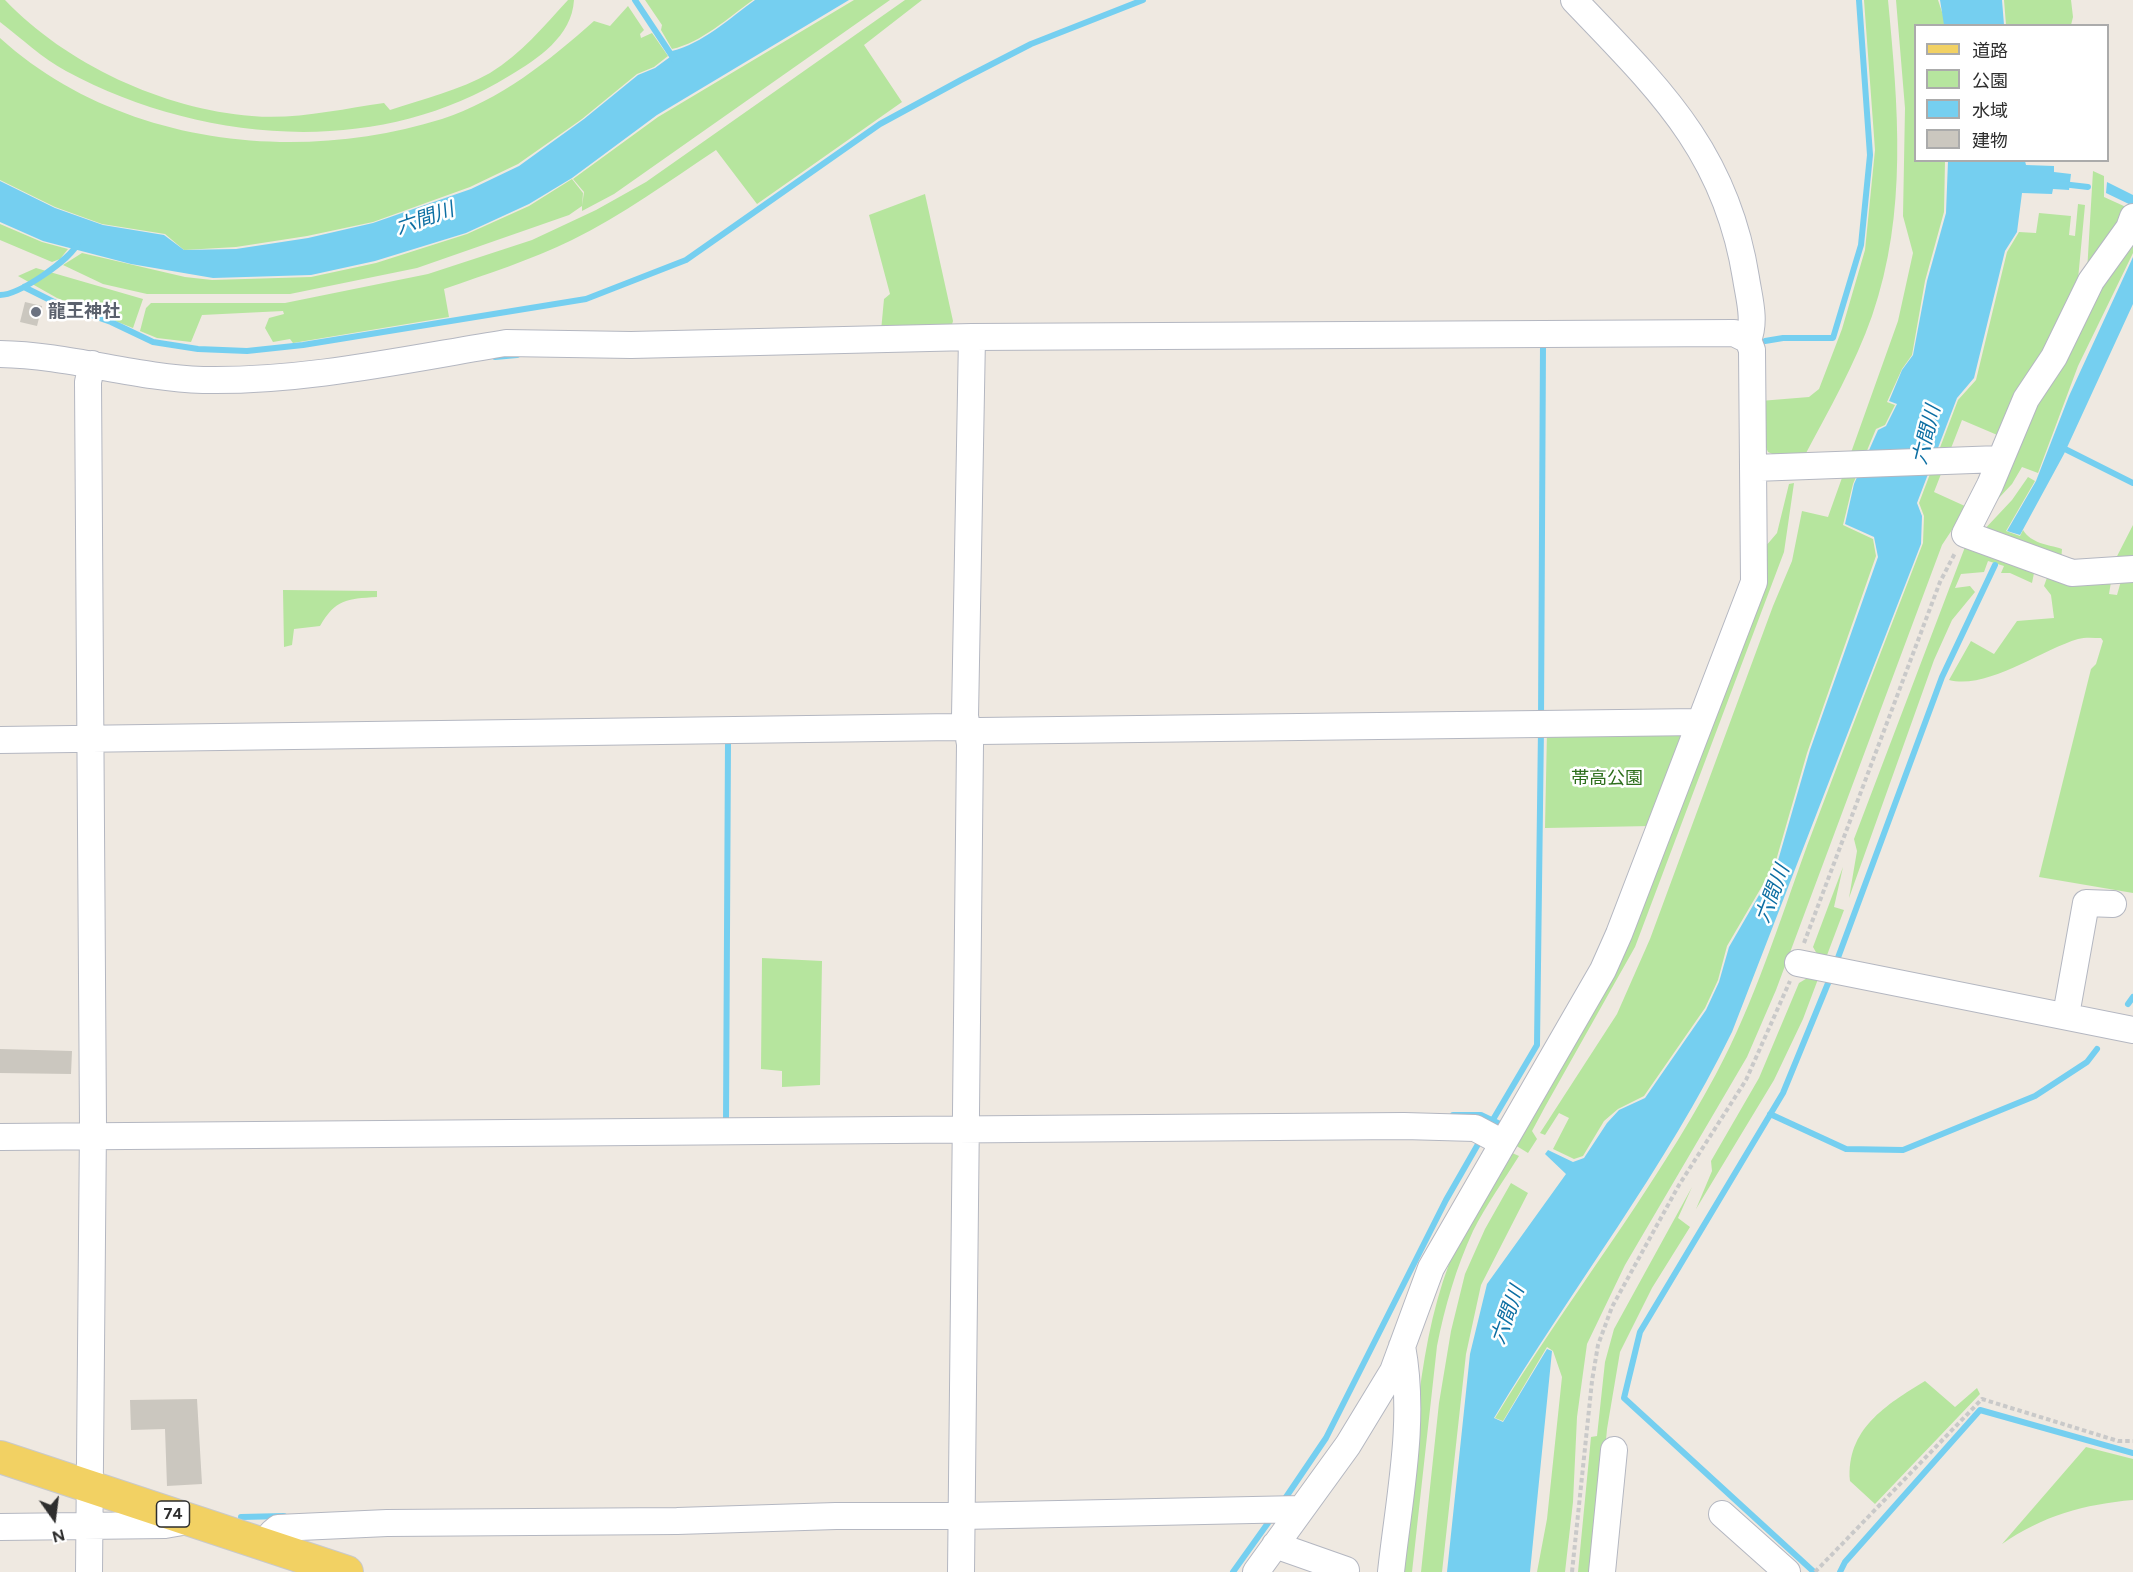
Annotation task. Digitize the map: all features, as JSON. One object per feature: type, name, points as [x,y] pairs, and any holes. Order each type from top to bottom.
[{"type":"main road","name":"74","points":[[0,1456],[90,1510],[193,1521],[347,1572]]},
{"type":"street","points":[[1574,0],[1675,110],[1701,149],[1733,221],[1751,313],[1752,330],[1748,340]]},
{"type":"street","points":[[2132,224],[2091,281],[2054,357],[1992,459],[1965,534],[2072,573],[2133,569]]},
{"type":"street","points":[[0,354],[28,354],[90,372],[203,380],[300,374],[506,343],[972,346],[1734,333],[1748,340],[1752,350],[1754,582],[1619,934],[1603,970],[1491,1136],[1431,1268],[1393,1371],[1354,1436],[1285,1509],[1275,1545],[1256,1572]]},
{"type":"street","points":[[961,1572],[970,744],[965,716],[972,346]]},
{"type":"street","points":[[89,1572],[93,1131],[90,372]]},
{"type":"street","points":[[1754,468],[1992,459]]},
{"type":"street","points":[[0,740],[90,746],[955,727],[967,729],[1171,730],[1699,722]]},
{"type":"street","points":[[2066,1015],[2086,903],[2114,904]]},
{"type":"street","points":[[1808,965],[2133,1030]]},
{"type":"street","points":[[0,1137],[93,1131],[967,1124],[1393,1126],[1491,1136]]},
{"type":"street","points":[[1390,1572],[1409,1414],[1408,1378],[1402,1346]]},
{"type":"street","points":[[1602,1572],[1614,1450]]},
{"type":"street","points":[[268,1546],[274,1530],[303,1526],[836,1516],[962,1509],[1285,1509]]},
{"type":"street","points":[[0,1527],[90,1510]]},
{"type":"street","points":[[1722,1514],[1787,1572]]},
{"type":"street","points":[[1275,1545],[1346,1570]]},
{"type":"path","points":[[1572,1572],[1592,1381],[1598,1345],[1612,1307],[1679,1185],[1746,1080],[1808,965],[1940,582],[1965,534]]},
{"type":"path","points":[[1815,1572],[1982,1399],[2118,1440],[2133,1441]]},
{"type":"green space","points":[[0,0],[5,0],[29,23],[57,44],[86,63],[118,79],[184,104],[218,112],[268,117],[318,113],[384,103],[390,110],[454,89],[490,73],[512,57],[568,0],[574,0],[567,25],[542,54],[509,76],[457,103],[402,120],[345,130],[288,132],[230,126],[173,114],[118,95],[57,66],[0,22]]},
{"type":"green space","points":[[645,0],[753,0],[704,35],[672,49],[661,30],[662,25]]},
{"type":"green space","points":[[854,0],[890,0],[614,194],[582,211],[584,192],[573,179],[658,117]]},
{"type":"green space","points":[[905,0],[922,0],[864,45],[902,102],[757,204],[716,150],[628,209],[572,240],[525,260],[444,289],[449,317],[293,343],[290,339],[273,342],[265,328],[269,318],[284,314],[283,311],[202,315],[191,342],[157,338],[140,331],[146,308],[151,303],[285,303],[428,274],[532,240],[596,210],[646,182]]},
{"type":"green space","points":[[1864,0],[1888,0],[1897,119],[1896,198],[1891,238],[1872,316],[1841,387],[1805,455],[1779,457],[1768,452],[1764,443],[1760,401],[1809,397],[1819,389],[1842,329],[1865,250],[1875,150]]},
{"type":"green space","points":[[1896,0],[1938,0],[1944,24],[1914,24],[1914,162],[1945,162],[1944,212],[1925,281],[1912,355],[1902,369],[1887,402],[1895,405],[1885,425],[1876,429],[1853,484],[1843,525],[1873,539],[1876,556],[1807,753],[1775,864],[1727,946],[1718,980],[1705,1008],[1644,1096],[1618,1109],[1604,1121],[1583,1156],[1574,1159],[1553,1149],[1569,1118],[1559,1113],[1545,1135],[1540,1133],[1617,1014],[1650,939],[1773,606],[1792,561],[1802,511],[1828,517],[1898,321],[1913,253],[1903,216],[1905,108]]},
{"type":"green space","points":[[2004,0],[2071,0],[2073,17],[2071,24],[2006,24]]},
{"type":"green space","points":[[628,6],[644,30],[640,34],[641,38],[652,33],[668,56],[654,67],[637,74],[582,119],[518,164],[470,187],[373,222],[307,236],[236,247],[184,250],[165,234],[102,224],[55,207],[0,180],[0,38],[47,74],[98,102],[152,122],[209,136],[268,142],[327,141],[385,133],[442,119],[463,111],[523,78],[594,21],[610,26]]},
{"type":"green space","points":[[2093,171],[2104,176],[2104,197],[2126,207],[2113,235],[2087,272]]},
{"type":"green space","points":[[572,179],[583,193],[582,206],[569,215],[417,268],[290,294],[147,294],[103,284],[63,265],[82,253],[185,277],[212,280],[311,277],[376,263],[467,234],[529,206]]},
{"type":"green space","points":[[925,194],[953,321],[951,328],[881,331],[884,299],[890,294],[869,215]]},
{"type":"green space","points":[[2078,204],[2085,205],[2077,290],[2002,437],[1962,420],[1934,492],[1967,507],[1942,545],[1776,990],[1747,1057],[1625,1265],[1587,1344],[1577,1417],[1573,1502],[1565,1572],[1537,1572],[1547,1519],[1562,1377],[1553,1351],[1547,1347],[1503,1421],[1495,1418],[1664,1162],[1691,1119],[1730,1047],[1765,962],[1923,543],[1924,516],[1919,503],[1958,400],[1976,380],[2007,252],[2019,232],[2036,233],[2039,213],[2071,216],[2069,235],[2075,236]]},
{"type":"green space","points":[[0,224],[42,242],[68,249],[60,259],[52,262],[0,240]]},
{"type":"green space","points":[[2133,241],[2133,253],[2078,366],[2038,473],[2022,467],[2012,484],[1982,516],[2091,295]]},
{"type":"green space","points":[[36,268],[143,299],[133,328],[57,298],[18,276]]},
{"type":"green space","points":[[2028,477],[2035,481],[2006,531],[2020,536],[2023,530],[2035,541],[2062,549],[2061,561],[1981,533],[2012,500]]},
{"type":"green space","points":[[1794,483],[1784,552],[1635,947],[1532,1131],[1537,1139],[1528,1153],[1515,1145],[1543,1096],[1765,547],[1777,533],[1789,484]]},
{"type":"green space","points":[[2133,525],[2133,561],[2113,564]]},
{"type":"green space","points":[[1965,547],[2035,568],[2032,583],[2010,573],[2001,573],[2004,566],[1988,561],[1984,572],[1961,574],[1955,588],[1970,586],[1975,592],[1952,620],[1934,660],[1849,898],[1857,851],[1854,839]]},
{"type":"green space","points":[[2049,572],[2111,582],[2109,594],[2117,595],[2121,581],[2133,580],[2133,893],[2039,877],[2091,669],[2096,664],[2103,641],[2101,638],[2078,639],[2063,644],[2014,667],[1980,679],[1964,682],[1949,680],[1971,641],[1994,654],[2017,621],[2054,618],[2051,595],[2044,586]]},
{"type":"green space","points":[[283,590],[377,591],[377,597],[350,600],[337,605],[320,626],[294,629],[292,645],[284,647]]},
{"type":"green space","name":"帯高公園","points":[[1685,730],[1651,826],[1545,828],[1547,731]]},
{"type":"green space","points":[[1843,867],[1834,907],[1844,910],[1803,1019],[1774,1080],[1696,1209],[1712,1171],[1711,1161],[1759,1078],[1799,983],[1809,977],[1817,954],[1813,947]]},
{"type":"green space","points":[[762,958],[822,961],[820,1085],[782,1087],[782,1071],[761,1069]]},
{"type":"green space","points":[[1510,1152],[1519,1156],[1473,1231],[1456,1273],[1444,1316],[1437,1346],[1412,1572],[1403,1572],[1422,1376],[1437,1300],[1462,1235]]},
{"type":"green space","points":[[1511,1183],[1528,1193],[1481,1285],[1466,1354],[1442,1572],[1421,1572],[1439,1403],[1451,1331],[1465,1274],[1485,1229]]},
{"type":"green space","points":[[1692,1187],[1678,1218],[1690,1227],[1652,1288],[1620,1352],[1607,1429],[1594,1572],[1578,1572],[1591,1437],[1597,1436],[1605,1362],[1614,1329]]},
{"type":"green space","points":[[1925,1381],[1955,1407],[1977,1388],[1980,1394],[1875,1504],[1850,1481],[1850,1463],[1855,1447],[1862,1433],[1883,1409]]},
{"type":"green space","points":[[2086,1447],[2133,1459],[2133,1500],[2064,1513],[2017,1534],[2002,1544]]},
{"type":"water","name":"六間川","points":[[755,0],[849,0],[657,115],[572,178],[529,204],[466,233],[375,261],[311,275],[213,278],[131,264],[43,241],[0,222],[0,181],[55,208],[103,225],[164,235],[184,250],[236,249],[308,238],[373,223],[471,189],[519,166],[584,119],[638,75],[655,68],[670,57],[672,51],[705,37]]},
{"type":"water","points":[[1940,0],[2002,0],[2004,24],[1944,24]]},
{"type":"water","name":"六間川","points":[[1948,162],[2025,162],[2026,165],[2054,166],[2054,172],[2071,174],[2069,190],[2053,189],[2052,194],[2022,193],[2017,232],[2005,251],[1974,378],[1957,398],[1917,503],[1922,516],[1921,544],[1732,1032],[1678,1132],[1494,1418],[1503,1422],[1547,1349],[1552,1351],[1530,1572],[1447,1572],[1470,1354],[1487,1284],[1566,1174],[1545,1154],[1548,1150],[1573,1162],[1584,1158],[1607,1123],[1619,1110],[1645,1098],[1706,1010],[1719,982],[1729,947],[1777,864],[1810,750],[1878,557],[1874,537],[1845,524],[1854,484],[1878,430],[1886,426],[1897,404],[1889,401],[1902,370],[1913,355],[1927,281],[1946,213]]},
{"type":"water","points":[[2107,182],[2133,195],[2133,206],[2106,193]]},
{"type":"water","points":[[2133,257],[2133,304],[2064,454],[2020,535],[2007,531],[2036,481],[2069,396]]},
{"type":"building","name":"龍王神社","points":[[25,302],[42,306],[37,326],[20,322]]},
{"type":"building","points":[[0,1049],[72,1051],[71,1074],[0,1073]]},
{"type":"building","points":[[197,1399],[202,1484],[167,1486],[165,1429],[131,1430],[130,1400]]},
{"type":"waterway","points":[[635,0],[674,59]]},
{"type":"waterway","points":[[24,287],[54,302],[111,322],[153,342],[198,349],[247,351],[303,345],[586,299],[686,260],[880,124],[961,80],[1031,44],[1143,0]]},
{"type":"waterway","points":[[1765,341],[1783,338],[1833,338],[1861,245],[1870,155],[1859,0]]},
{"type":"waterway","points":[[2062,184],[2088,187]]},
{"type":"waterway","points":[[0,295],[31,283],[55,267],[78,243]]},
{"type":"waterway","points":[[1541,718],[1543,344]]},
{"type":"waterway","points":[[495,357],[517,355]]},
{"type":"waterway","points":[[2061,447],[2133,483]]},
{"type":"waterway","points":[[1836,963],[1942,677],[1995,565]]},
{"type":"waterway","points":[[1491,1123],[1537,1045],[1541,728]]},
{"type":"waterway","points":[[726,1123],[728,741]]},
{"type":"waterway","points":[[1814,1572],[1624,1398],[1640,1332],[1783,1093],[1831,976]]},
{"type":"waterway","points":[[2128,1004],[2133,997]]},
{"type":"waterway","points":[[1770,1114],[1846,1149],[1903,1150],[2035,1096],[2087,1062],[2097,1049]]},
{"type":"waterway","points":[[1453,1115],[1481,1115],[1500,1124]]},
{"type":"waterway","points":[[1282,1503],[1326,1438],[1446,1200],[1481,1139]]},
{"type":"waterway","points":[[1840,1572],[1845,1562],[1980,1410],[2133,1453]]},
{"type":"waterway","points":[[241,1517],[284,1516]]},
{"type":"waterway","points":[[1233,1572],[1273,1516]]},
{"type":"place","name":"龍王神社","points":[[36,312]]}]
